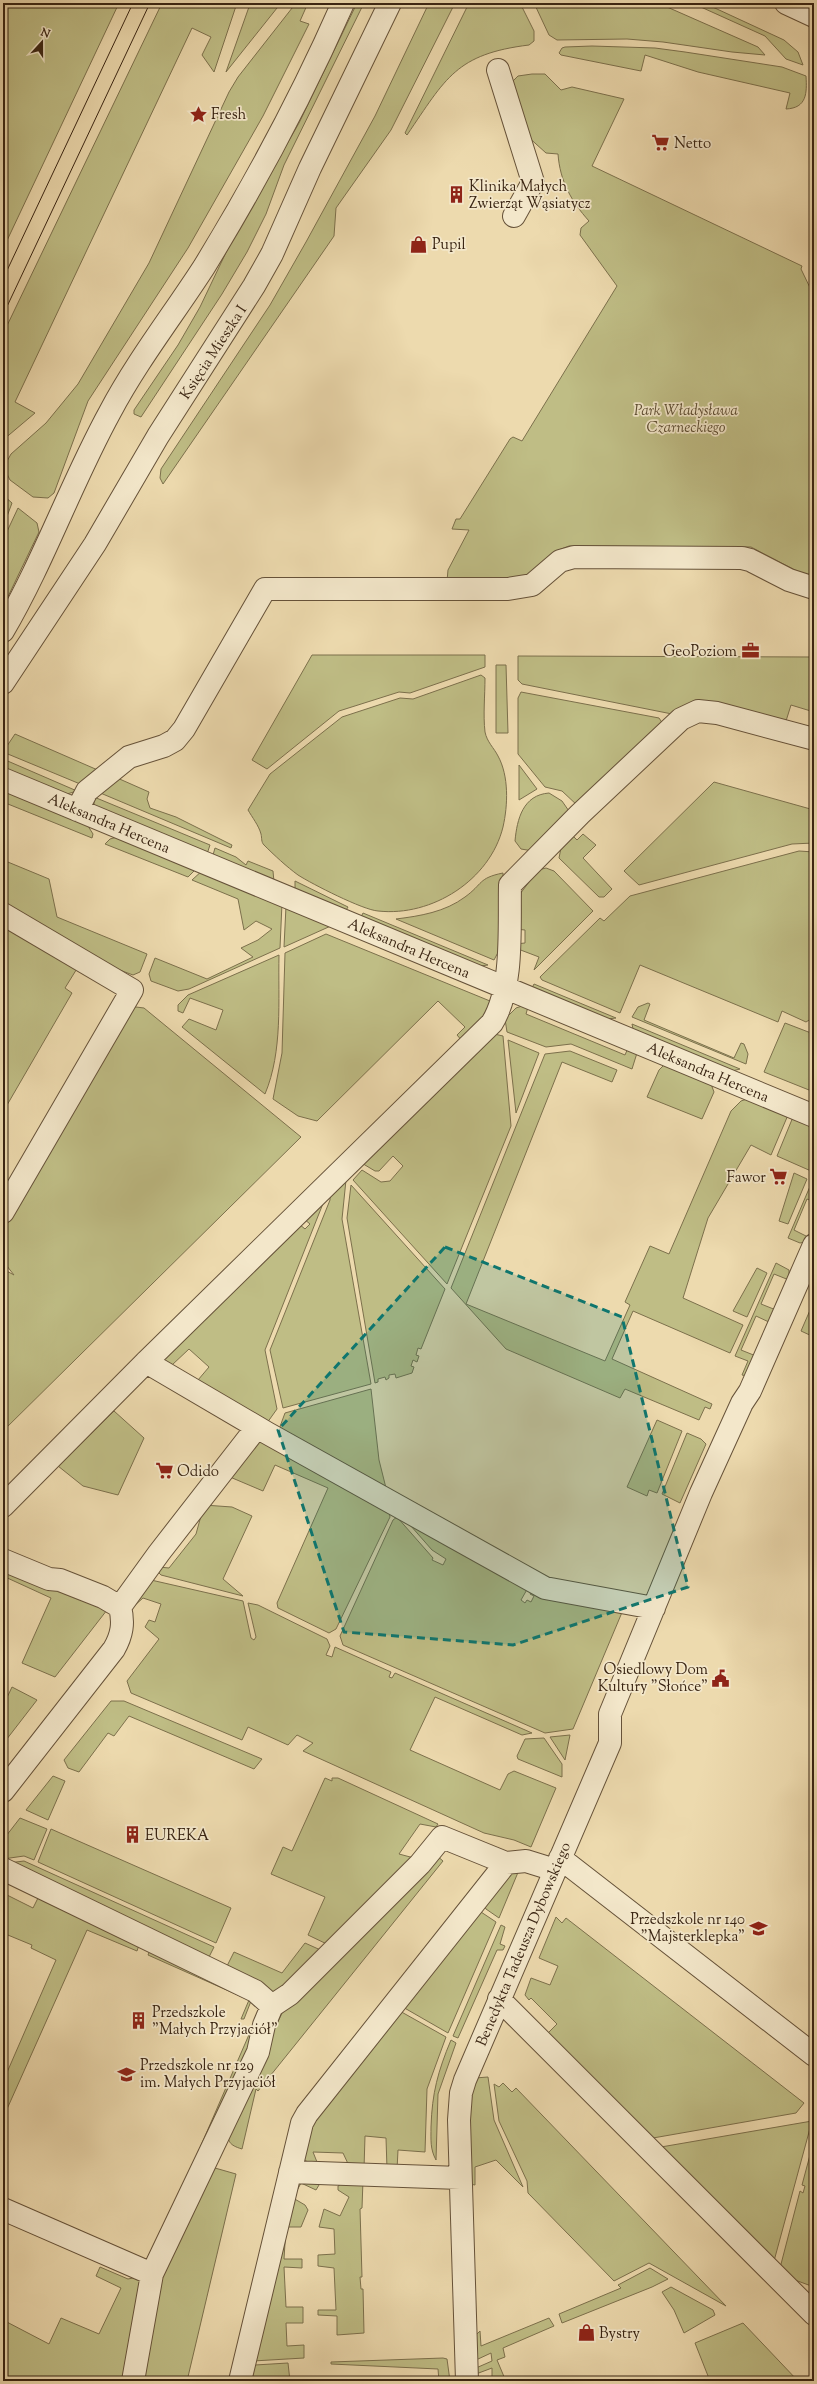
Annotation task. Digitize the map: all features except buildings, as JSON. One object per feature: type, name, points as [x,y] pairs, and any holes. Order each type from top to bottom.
[{"type":"street","points":[[3,631],[37,569],[110,412],[133,372],[203,267],[271,151],[343,3]]},
{"type":"street","name":"Księcia Mieszka I","points":[[3,683],[91,550],[158,436],[254,286],[272,254],[310,168],[390,3]]},
{"type":"street","points":[[786,3],[814,16]]},
{"type":"street","points":[[498,70],[533,182],[514,216]]},
{"type":"street","points":[[77,810],[87,791],[129,757],[164,746],[176,740],[184,729],[265,589],[508,589],[532,585],[560,561],[574,557],[742,558],[750,560],[789,580],[814,588]]},
{"type":"street","points":[[3,1506],[146,1362],[492,1023],[501,1009],[505,988],[510,885],[580,814],[681,719],[698,711],[717,713],[814,739]]},
{"type":"street","name":"Aleksandra Hercena","points":[[3,779],[814,1116]]},
{"type":"street","points":[[3,914],[132,990],[3,1212]]},
{"type":"street","name":"Benedykta Tadeusza Dybowskiego","points":[[467,2381],[460,2178],[459,2120],[461,2093],[470,2066],[610,1743],[610,1714],[654,1608],[687,1529],[814,1245]]},
{"type":"street","points":[[146,1362],[257,1427],[545,1588],[654,1608]]},
{"type":"street","points":[[3,1791],[114,1649],[121,1636],[123,1624],[120,1607],[257,1427]]},
{"type":"street","points":[[3,1560],[49,1579],[60,1580],[96,1594],[120,1607]]},
{"type":"street","points":[[133,2381],[152,2274],[258,2052],[264,2025],[272,2006],[290,1994],[420,1864],[442,1837],[506,1863],[526,1861],[558,1864],[814,2055]]},
{"type":"street","points":[[240,2381],[302,2123],[307,2114],[506,1863]]},
{"type":"street","points":[[3,1870],[255,1990],[272,2006]]},
{"type":"street","points":[[499,1999],[814,2314]]},
{"type":"street","points":[[290,2172],[460,2178]]},
{"type":"street","points":[[3,2209],[152,2274]]},
{"type":"highlighted area","points":[[445,1247],[622,1317],[688,1587],[513,1645],[344,1632],[278,1430]]},
{"type":"green space","points":[[3,3],[119,3],[3,249]]},
{"type":"green space","points":[[162,3],[237,3],[214,72],[202,55],[211,37],[192,28],[15,402],[35,413],[3,440],[3,334]]},
{"type":"green space","points":[[281,3],[226,72],[250,4]]},
{"type":"green space","points":[[296,3],[308,3],[300,21],[309,24],[263,116],[188,248],[88,401],[54,493],[48,498],[33,497],[10,480],[6,472],[6,463],[11,454],[46,423],[78,384],[149,263],[229,92],[238,77]]},
{"type":"green space","points":[[357,3],[364,3],[284,165],[266,214],[247,252],[222,294],[141,417],[134,414],[134,410],[178,345],[200,307],[231,242],[299,123]]},
{"type":"green space","points":[[429,3],[455,3],[391,130],[336,208],[334,236],[163,484],[160,478],[161,469],[270,305],[375,116]]},
{"type":"green space","points":[[469,3],[520,3],[534,31],[534,41],[529,45],[504,49],[485,55],[469,62],[455,72],[432,98],[407,135],[405,133]]},
{"type":"green space","points":[[534,3],[658,3],[758,47],[765,55],[627,39],[557,40],[549,35]]},
{"type":"green space","points":[[692,3],[704,3],[784,40],[798,52],[803,65],[786,59],[765,36]]},
{"type":"green space","points":[[592,46],[655,48],[782,67],[806,76],[806,94],[802,103],[798,106],[786,109],[790,93],[698,72],[645,55],[641,71],[561,55],[559,53],[562,48],[565,47]]},
{"type":"green space","name":"Park Władysława Czarneckiego","points":[[545,74],[561,90],[572,87],[624,99],[592,166],[802,266],[801,269],[814,296],[814,580],[751,547],[569,546],[556,551],[528,577],[447,581],[448,570],[469,530],[452,529],[456,519],[460,519],[510,439],[513,437],[522,441],[617,286],[580,235],[581,228],[589,221],[577,206],[564,182],[558,154],[546,153],[525,134],[512,82],[518,76]]},
{"type":"green space","points":[[3,495],[12,503],[3,527]]},
{"type":"green space","points":[[18,508],[37,523],[39,532],[3,607],[3,540]]},
{"type":"green space","points":[[312,655],[485,655],[485,667],[410,693],[399,692],[339,711],[267,769],[252,760]]},
{"type":"green space","points":[[518,656],[814,657],[814,712],[791,705],[786,721],[672,714],[522,684],[518,680]]},
{"type":"green space","points":[[496,665],[506,665],[508,733],[496,733]]},
{"type":"green space","points":[[481,675],[485,678],[485,732],[502,764],[506,781],[506,809],[503,827],[496,846],[486,863],[472,878],[456,891],[438,901],[418,908],[398,911],[371,910],[338,896],[298,875],[263,844],[259,828],[248,810],[270,774],[342,717],[400,698],[413,699]]},
{"type":"green space","points":[[521,692],[659,718],[663,724],[578,806],[562,791],[545,787],[518,754],[518,698]]},
{"type":"green space","points":[[15,734],[100,771],[85,786],[3,752]]},
{"type":"green space","points":[[3,759],[77,791],[67,794],[3,769]]},
{"type":"green space","points":[[519,765],[537,789],[519,800]]},
{"type":"green space","points":[[115,777],[149,792],[147,799],[150,808],[176,817],[232,845],[231,848],[98,792]]},
{"type":"green space","points":[[714,782],[814,810],[814,843],[792,844],[639,885],[624,871]]},
{"type":"green space","points":[[3,788],[88,826],[93,834],[92,838],[3,802]]},
{"type":"green space","points":[[549,793],[562,801],[571,814],[533,851],[521,849],[515,841],[518,824],[523,810],[527,803],[533,798]]},
{"type":"green space","points":[[94,797],[210,845],[207,854],[94,806]]},
{"type":"green space","points":[[583,834],[596,845],[583,858],[612,889],[604,897],[599,897],[559,858],[561,848],[573,836],[577,840]]},
{"type":"green space","points":[[117,837],[197,868],[188,877],[105,844],[110,839]]},
{"type":"green space","points":[[215,848],[236,857],[246,865],[248,861],[273,871],[274,882],[213,855]]},
{"type":"green space","points":[[799,851],[814,852],[814,1017],[806,1022],[782,1011],[778,1022],[640,965],[620,1013],[542,980],[540,977],[600,918],[604,921],[630,896]]},
{"type":"green space","points":[[3,860],[49,879],[57,917],[147,954],[140,972],[133,975],[101,963],[3,906]]},
{"type":"green space","points":[[546,868],[554,871],[593,911],[534,970],[539,957],[518,949],[515,944],[525,943],[525,930],[515,929],[517,898],[538,870]]},
{"type":"green space","points":[[203,870],[282,903],[280,948],[189,989],[178,991],[151,981],[149,974],[155,958],[207,979],[253,957],[241,948],[258,940],[272,929],[256,921],[244,930],[238,899],[192,880]]},
{"type":"green space","points":[[503,873],[503,943],[494,960],[396,919],[423,915],[441,910],[465,897],[485,879]]},
{"type":"green space","points":[[295,881],[348,907],[345,912],[295,890]]},
{"type":"green space","points":[[286,906],[333,925],[284,947]]},
{"type":"green space","points":[[363,913],[488,965],[480,966],[360,919]]},
{"type":"green space","points":[[3,923],[78,967],[65,988],[72,993],[3,1112]]},
{"type":"green space","points":[[326,934],[490,1001],[491,1009],[463,1042],[457,1035],[465,1027],[438,1001],[317,1121],[298,1116],[273,1099],[282,1053],[285,953]]},
{"type":"green space","points":[[279,955],[277,1043],[271,1078],[265,1094],[182,1027],[189,1019],[216,1030],[223,1010],[190,998],[183,1013],[178,1011],[178,1005],[188,995]]},
{"type":"green space","points":[[534,984],[616,1018],[607,1019],[532,988]]},
{"type":"green space","points":[[648,1003],[650,1004],[644,1020],[734,1058],[741,1043],[744,1044],[748,1054],[746,1064],[632,1017],[638,1007]]},
{"type":"green space","points":[[522,1006],[528,1007],[526,1014],[625,1055],[628,1048],[637,1053],[632,1069],[571,1044],[546,1047],[507,1032],[505,1019],[516,1008]]},
{"type":"green space","points":[[131,1008],[144,1008],[301,1137],[3,1431],[3,1269],[14,1275],[3,1261],[3,1230]]},
{"type":"green space","points":[[785,1023],[811,1033],[814,1030],[814,1092],[764,1072]]},
{"type":"green space","points":[[632,1024],[740,1069],[732,1071],[633,1029]]},
{"type":"green space","points":[[490,1033],[503,1036],[511,1126],[447,1284],[353,1180],[362,1170],[381,1182],[390,1181],[403,1166],[393,1156],[379,1171],[375,1171],[360,1162]]},
{"type":"green space","points":[[508,1040],[539,1053],[516,1113]]},
{"type":"green space","points":[[570,1051],[617,1070],[612,1082],[562,1062],[466,1304],[605,1361],[630,1305],[625,1302],[650,1246],[669,1254],[731,1111],[741,1101],[747,1099],[788,1115],[771,1155],[751,1145],[708,1218],[683,1298],[743,1325],[730,1353],[633,1311],[612,1359],[712,1404],[710,1409],[705,1407],[699,1420],[625,1389],[620,1398],[506,1349],[451,1288],[545,1054]]},
{"type":"green space","points":[[665,1064],[711,1084],[714,1092],[702,1119],[647,1097],[659,1070]]},
{"type":"green space","points":[[793,1117],[814,1125],[814,1164],[811,1171],[777,1156]]},
{"type":"green space","points":[[794,1173],[807,1179],[788,1224],[779,1221]]},
{"type":"green space","points":[[814,1177],[814,1202],[807,1199],[794,1230],[808,1237],[805,1242],[800,1243],[788,1238]]},
{"type":"green space","points":[[346,1180],[342,1219],[371,1384],[283,1408],[270,1350],[330,1200],[330,1192]]},
{"type":"green space","points":[[351,1185],[445,1289],[421,1349],[418,1348],[416,1355],[419,1356],[417,1362],[413,1360],[411,1366],[414,1367],[412,1373],[396,1378],[395,1374],[389,1375],[389,1378],[386,1380],[385,1377],[378,1379],[378,1382],[375,1383],[347,1218]]},
{"type":"green space","points":[[324,1201],[265,1350],[277,1409],[267,1423],[198,1380],[209,1367],[189,1349],[172,1365],[162,1359],[299,1224],[305,1229],[310,1224],[304,1219]]},
{"type":"green space","points":[[776,1263],[789,1270],[789,1280],[774,1274],[761,1304],[776,1310],[771,1323],[756,1316],[741,1350],[756,1356],[747,1376],[742,1375],[748,1361],[735,1356]]},
{"type":"green space","points":[[757,1268],[767,1273],[747,1317],[733,1311]]},
{"type":"green space","points":[[814,1301],[814,1337],[801,1331]]},
{"type":"green space","points":[[371,1389],[379,1460],[386,1488],[278,1432],[285,1413]]},
{"type":"green space","points":[[114,1411],[144,1438],[118,1495],[83,1486],[58,1466]]},
{"type":"green space","points":[[657,1420],[682,1431],[657,1493],[649,1490],[647,1496],[627,1487]]},
{"type":"green space","points":[[687,1433],[701,1439],[706,1444],[680,1503],[662,1494]]},
{"type":"green space","points":[[262,1441],[388,1507],[390,1517],[336,1629],[329,1633],[278,1608],[277,1603],[328,1488],[275,1465],[263,1491],[230,1477],[256,1444]]},
{"type":"green space","points":[[204,1505],[232,1507],[252,1516],[223,1579],[243,1596],[161,1575],[159,1573],[159,1567],[169,1568],[196,1534]]},
{"type":"green space","points":[[397,1517],[433,1558],[432,1560],[443,1565],[446,1559],[432,1550],[403,1517],[529,1586],[521,1600],[525,1603],[527,1600],[531,1602],[534,1596],[530,1594],[533,1589],[623,1610],[573,1729],[545,1733],[343,1645],[340,1636],[393,1520]]},
{"type":"green space","points":[[3,1568],[107,1610],[55,1677],[22,1663],[51,1598],[3,1576]]},
{"type":"green space","points":[[151,1580],[243,1601],[251,1638],[254,1640],[256,1637],[248,1603],[258,1605],[327,1639],[330,1646],[326,1655],[332,1657],[335,1647],[391,1672],[389,1677],[392,1678],[395,1673],[532,1733],[522,1735],[435,1697],[410,1750],[500,1790],[508,1774],[514,1771],[556,1788],[531,1847],[514,1840],[484,1833],[303,1751],[313,1743],[297,1735],[288,1745],[248,1727],[242,1740],[131,1693],[127,1681],[159,1639],[145,1627],[149,1620],[155,1622],[161,1604],[143,1598],[133,1607]]},
{"type":"green space","points":[[12,1687],[37,1700],[3,1744],[3,1706]]},
{"type":"green space","points":[[111,1701],[124,1701],[262,1759],[254,1769],[129,1716],[114,1736],[108,1733],[79,1772],[68,1768],[64,1760]]},
{"type":"green space","points":[[570,1735],[565,1760],[550,1737]]},
{"type":"green space","points":[[544,1738],[562,1764],[562,1777],[518,1759],[517,1756],[525,1739]]},
{"type":"green space","points":[[53,1776],[65,1781],[48,1820],[26,1810]]},
{"type":"green space","points":[[325,1778],[332,1781],[332,1778],[338,1778],[438,1824],[436,1827],[420,1824],[399,1854],[414,1858],[331,1946],[308,1935],[325,1897],[271,1874],[283,1847],[292,1851]]},
{"type":"green space","points":[[20,1818],[47,1829],[34,1860],[24,1856],[3,1859],[3,1840]]},
{"type":"green space","points":[[51,1829],[231,1908],[216,1943],[38,1862]]},
{"type":"green space","points":[[436,1855],[443,1861],[258,2091],[256,2089],[242,2149],[234,2146],[229,2140],[227,2129],[283,2011]]},
{"type":"green space","points":[[24,1861],[214,1947],[207,1961],[8,1863]]},
{"type":"green space","points":[[519,1870],[499,1918],[486,1909],[482,1903],[502,1877]]},
{"type":"green space","points":[[3,1893],[33,1908],[39,1896],[139,1945],[137,1951],[87,1930],[3,2118],[3,2077],[5,2077],[56,1960],[31,1948],[32,1945],[3,1933]]},
{"type":"green space","points":[[478,1910],[496,1922],[448,2033],[401,2006]]},
{"type":"green space","points":[[556,1917],[562,1923],[566,1918],[804,2103],[796,2113],[653,2138],[545,2036],[557,2024],[531,1998],[529,2000],[525,1995],[531,1978],[550,1985],[558,1966],[539,1958]]},
{"type":"green space","points":[[501,1925],[505,1927],[500,1944],[505,1946],[503,1950],[497,1950],[458,2038],[453,2036]]},
{"type":"green space","points":[[305,1943],[325,1952],[285,1991],[270,1992],[227,1966],[234,1952],[282,1973]]},
{"type":"green space","points":[[150,1950],[253,1996],[244,2019],[241,2019],[249,2000],[148,1955]]},
{"type":"green space","points":[[398,2010],[446,2037],[427,2089],[425,2152],[398,2150],[397,2170],[387,2169],[386,2138],[365,2136],[364,2169],[350,2168],[343,2153],[313,2152],[319,2167],[304,2160],[306,2131]]},
{"type":"green space","points":[[251,2030],[253,2050],[150,2263]]},
{"type":"green space","points":[[451,2040],[456,2043],[438,2094],[436,2160],[431,2140],[434,2093],[439,2072]]},
{"type":"green space","points":[[488,2077],[494,2120],[523,2187],[496,2160],[475,2167],[475,2185],[470,2184],[469,2103],[475,2078]]},
{"type":"green space","points":[[503,2083],[512,2092],[516,2088],[726,2306],[649,2263],[614,2281],[528,2193],[527,2181],[499,2121],[494,2084],[499,2087]]},
{"type":"green space","points":[[812,2121],[774,2261],[661,2147]]},
{"type":"green space","points":[[814,2140],[814,2287],[795,2280],[780,2268],[800,2191],[803,2193],[805,2186],[802,2185]]},
{"type":"green space","points":[[215,2168],[236,2174],[187,2381],[138,2381],[163,2269]]},
{"type":"green space","points":[[308,2178],[317,2180],[319,2185],[316,2190],[301,2183],[293,2198],[305,2205],[308,2210],[301,2227],[286,2227],[284,2259],[302,2259],[302,2268],[284,2267],[286,2307],[303,2307],[303,2323],[286,2323],[287,2346],[304,2345],[304,2358],[253,2361],[292,2192],[299,2181]]},
{"type":"green space","points":[[348,2180],[363,2180],[362,2208],[360,2209],[362,2277],[360,2277],[361,2289],[363,2289],[364,2333],[337,2335],[337,2316],[318,2315],[318,2310],[336,2310],[334,2268],[318,2266],[318,2255],[335,2254],[334,2229],[319,2227],[324,2209],[340,2216],[349,2197],[338,2190],[338,2186]]},
{"type":"green space","points":[[100,2267],[128,2279],[137,2277],[142,2282],[127,2381],[3,2381],[3,2320],[49,2344],[61,2318],[99,2334],[121,2288],[96,2276]]},
{"type":"green space","points":[[650,2268],[668,2279],[652,2287],[562,2323],[559,2314],[621,2288],[618,2285]]},
{"type":"green space","points":[[671,2287],[713,2310],[715,2315],[684,2333],[674,2310],[662,2292]]},
{"type":"green space","points":[[549,2318],[554,2326],[503,2348],[505,2357],[497,2360],[505,2379],[492,2381],[492,2368],[476,2374],[476,2368],[492,2361],[491,2353],[476,2360],[475,2336],[480,2331],[481,2346]]},
{"type":"green space","points":[[743,2323],[798,2381],[710,2381],[695,2343]]},
{"type":"green space","points":[[447,2359],[450,2381],[439,2381],[438,2369],[331,2364],[331,2362]]},
{"type":"green space","points":[[288,2363],[290,2381],[247,2381],[250,2369],[255,2365]]},
{"type":"tram line","points":[[3,279],[133,3]]},
{"type":"tram line","points":[[3,315],[150,3]]},
{"type":"place","name":"Fresh","points":[[198,114]]},
{"type":"place","name":"Netto","points":[[661,143]]},
{"type":"place","name":"Klinika Małych Zwierząt Wąsiatycz","points":[[456,195]]},
{"type":"place","name":"Pupil","points":[[419,244]]},
{"type":"place","name":"GeoPoziom","points":[[750,651]]},
{"type":"place","name":"Fawor","points":[[779,1177]]},
{"type":"place","name":"Odido","points":[[164,1471]]},
{"type":"place","name":"Osiedlowy Dom Kultury \"Słońce\"","points":[[721,1678]]},
{"type":"place","name":"EUREKA","points":[[132,1835]]},
{"type":"place","name":"Przedszkole nr 140 \"Majsterklepka\"","points":[[758,1928]]},
{"type":"place","name":"Przedszkole \"Małych Przyjaciół\"","points":[[139,2021]]},
{"type":"place","name":"Przedszkole nr 129 im. Małych Przyjaciół","points":[[127,2074]]},
{"type":"place","name":"Bystry","points":[[586,2333]]}]
